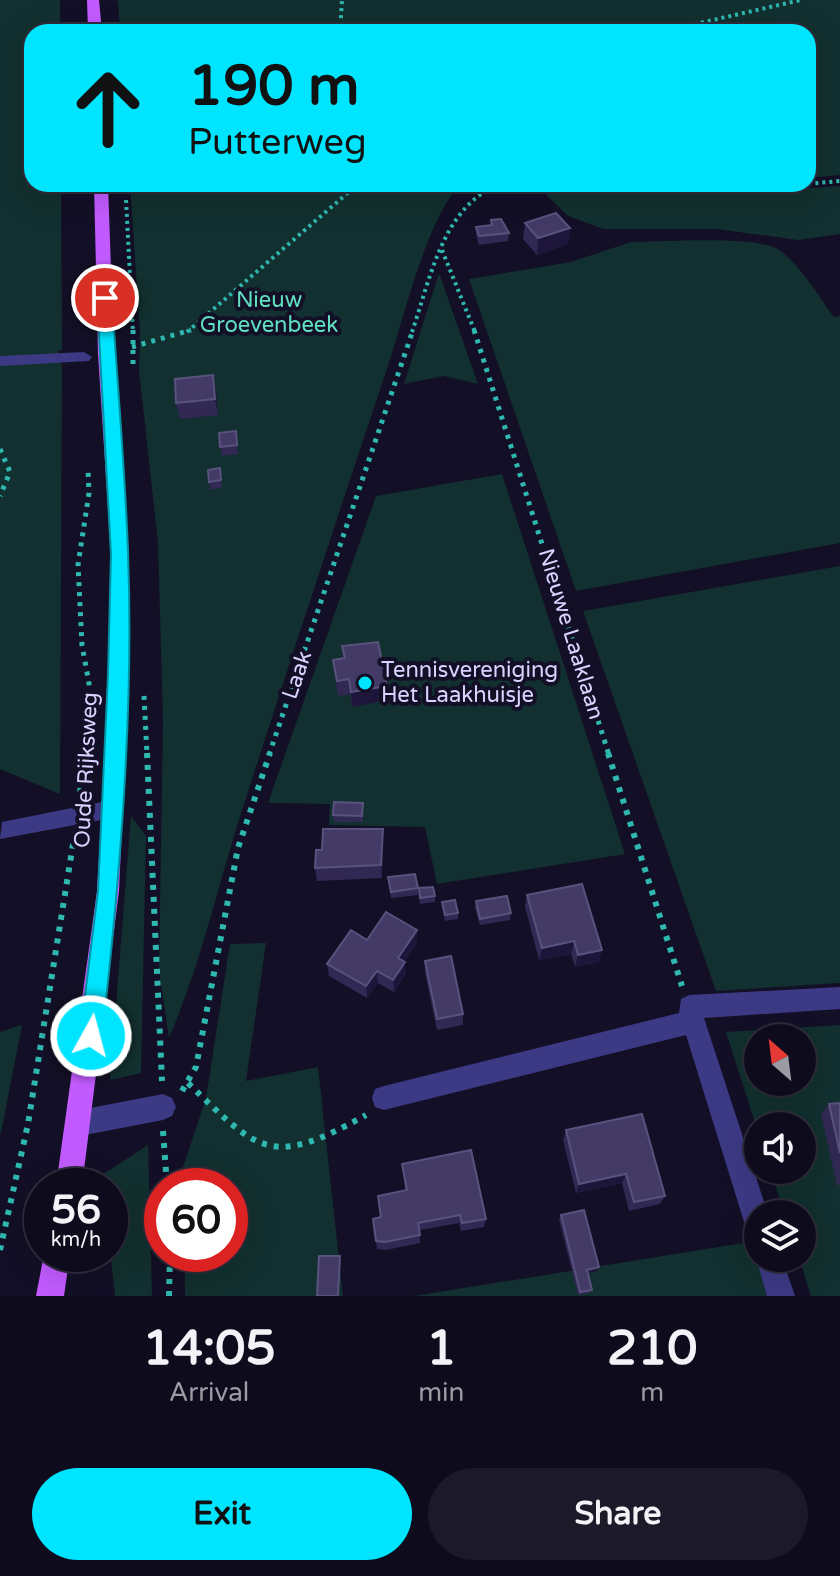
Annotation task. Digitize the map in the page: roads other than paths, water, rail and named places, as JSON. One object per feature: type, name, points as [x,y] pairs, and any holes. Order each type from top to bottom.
[{"type":"main road","points":[[93,0],[94,24]]},
{"type":"main road","name":"Oude Rijksweg","points":[[72,1168],[108,891],[120,554],[106,354],[101,192]]},
{"type":"main road","points":[[50,1296],[54,1272]]},
{"type":"street","points":[[384,1098],[691,1014],[840,998]]},
{"type":"street","points":[[691,1014],[750,1200]]},
{"type":"street","points":[[80,1123],[163,1107]]},
{"type":"street","points":[[773,1272],[781,1296]]},
{"type":"lane","points":[[0,361],[84,357]]},
{"type":"lane","points":[[2,831],[112,809]]},
{"type":"place","name":"Tennisvereniging Het Laakhuisje","points":[[365,683]]},
{"type":"park label","name":"Nieuw Groevenbeek","points":[[269,312]]}]
